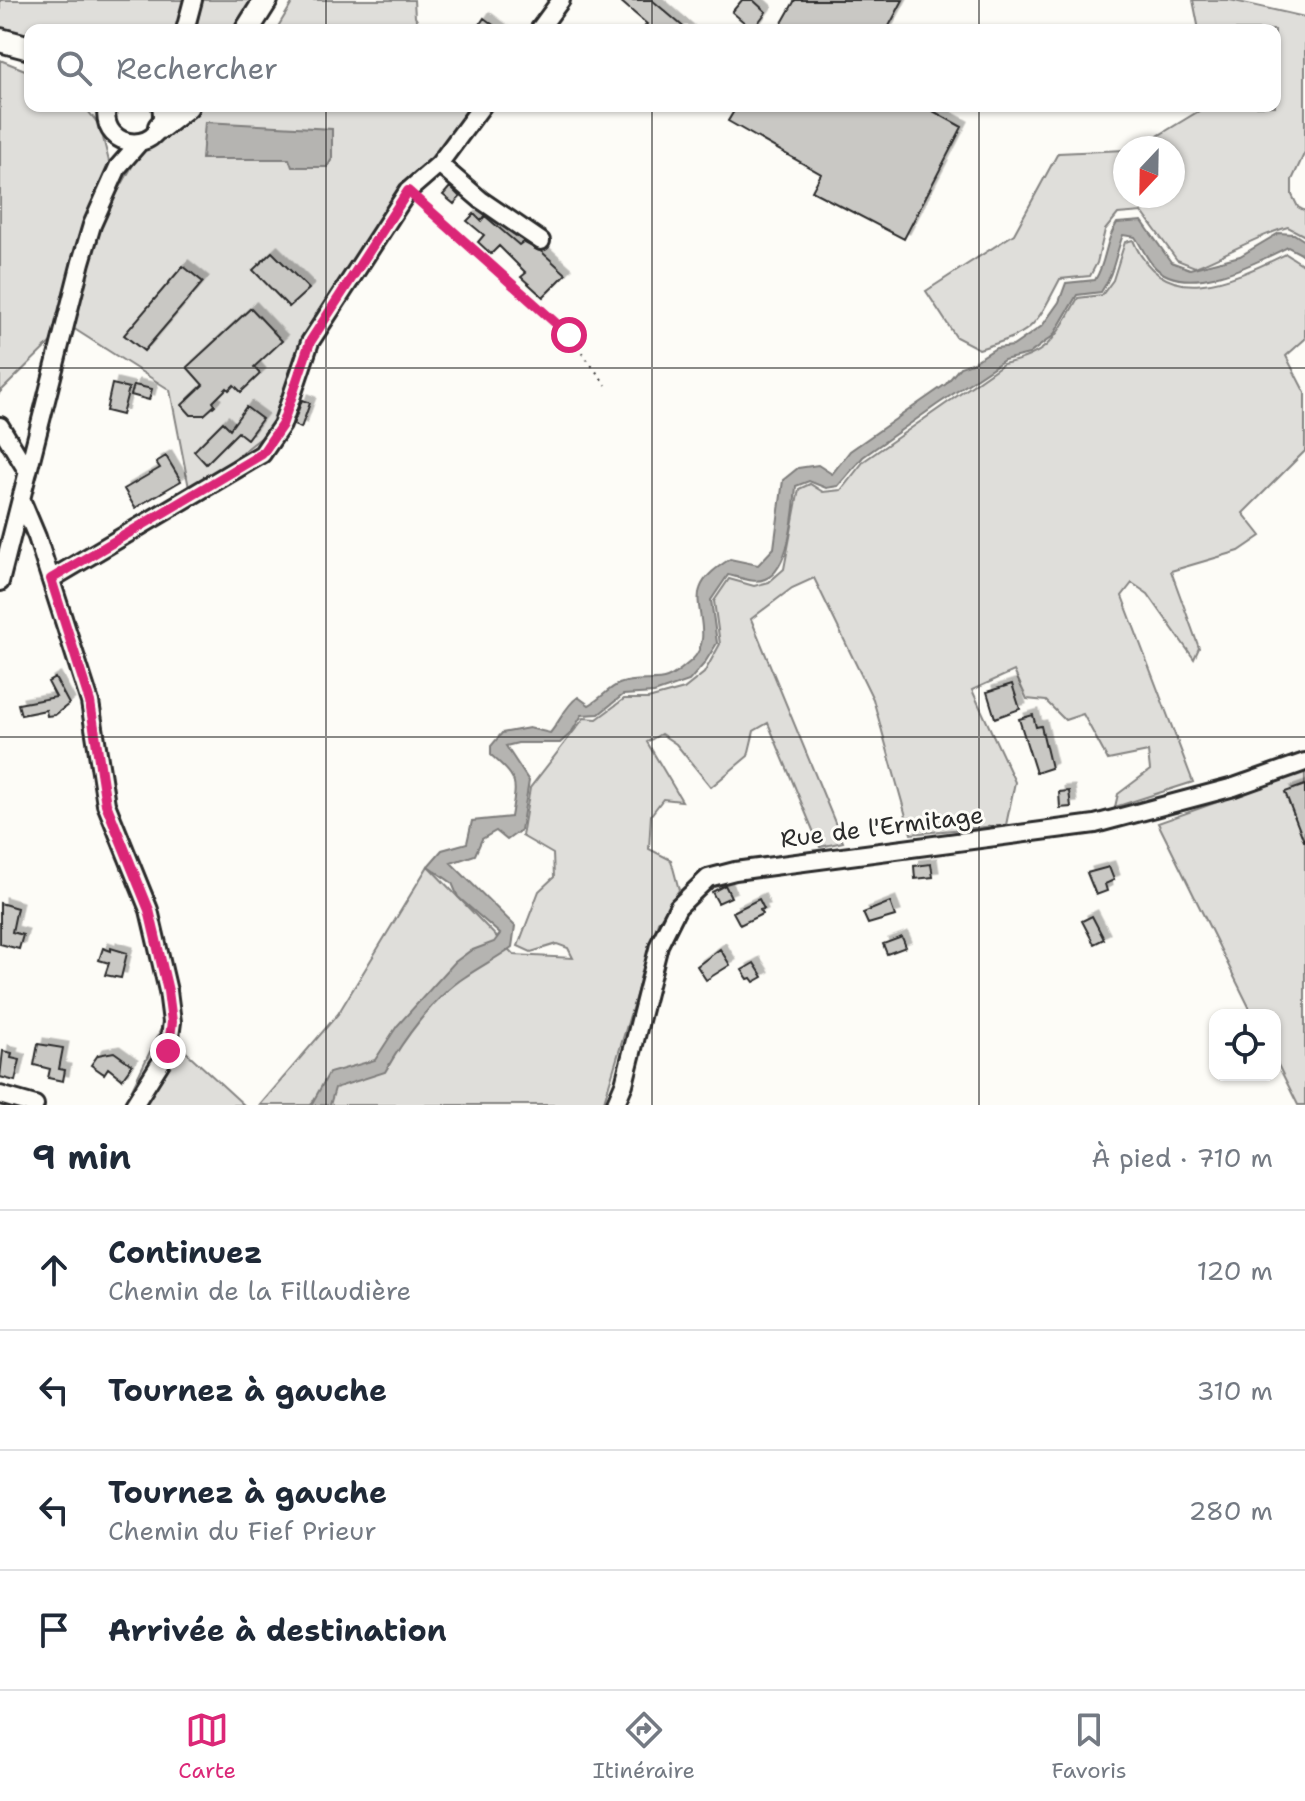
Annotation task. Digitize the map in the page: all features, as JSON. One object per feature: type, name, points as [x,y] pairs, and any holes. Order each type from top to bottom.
[{"type":"highway","points":[[251,24],[266,0]]},
{"type":"highway","points":[[0,40],[24,46]]},
{"type":"street","points":[[187,24],[193,0]]},
{"type":"street","points":[[543,24],[561,0]]},
{"type":"street","points":[[107,112],[107,123],[118,138],[118,167]]},
{"type":"street","points":[[51,579],[262,454],[282,425],[310,342],[408,191],[439,164],[478,112]]},
{"type":"street","points":[[0,582],[92,225],[118,167],[139,143],[147,140],[160,117]]},
{"type":"street","points":[[118,138],[139,143]]},
{"type":"street","points":[[439,164],[481,200],[541,241]]},
{"type":"street","points":[[0,426],[28,472]]},
{"type":"street","points":[[21,499],[51,579],[90,702],[106,804],[149,910],[168,991],[172,1022],[168,1051],[134,1105]]},
{"type":"street","name":"Rue de l'Ermitage","points":[[615,1105],[644,1011],[659,945],[678,907],[708,878],[735,871],[1095,824],[1234,787],[1305,762]]},
{"type":"street","points":[[0,1095],[35,1105]]},
{"type":"path","points":[[408,191],[569,335],[606,385]]},
{"type":"shaded area","points":[[0,0],[186,0],[179,24],[24,24],[24,42],[0,36]]},
{"type":"shaded area","points":[[202,0],[256,0],[242,24],[197,24]]},
{"type":"shaded area","points":[[294,0],[414,0],[415,17],[419,24],[280,24]]},
{"type":"shaded area","points":[[1193,0],[1230,0],[1305,17],[1305,152],[1292,180],[1292,195],[1298,207],[1305,211],[1305,236],[1288,227],[1195,267],[1177,260],[1142,212],[1118,214],[1105,230],[1097,263],[1090,276],[1060,279],[1037,319],[1022,333],[979,349],[956,337],[926,291],[1014,234],[1058,153],[1113,151],[1113,208],[1185,208],[1185,136],[1158,136],[1197,112],[1281,112],[1281,24],[1198,24]]},
{"type":"shaded area","points":[[0,60],[24,70],[24,112],[89,112],[100,126],[117,193],[139,154],[194,112],[476,114],[322,312],[275,427],[190,493],[170,390],[68,325],[0,392]]},
{"type":"shaded area","points":[[205,122],[332,129],[332,159],[327,167],[292,167],[289,159],[202,159]]},
{"type":"shaded area","points":[[1142,221],[1171,262],[1190,269],[1240,256],[1279,233],[1294,234],[1305,241],[1305,256],[1288,247],[1219,276],[1182,279],[1165,275],[1152,264],[1135,237],[1123,235],[1112,271],[1101,292],[1077,295],[1053,336],[1029,354],[1004,360],[938,404],[863,457],[838,486],[826,488],[809,481],[796,486],[789,538],[780,564],[765,579],[751,580],[728,575],[711,600],[717,643],[689,681],[654,693],[623,695],[599,714],[582,715],[571,733],[560,743],[506,746],[529,781],[521,830],[507,840],[496,831],[482,839],[475,855],[451,863],[515,926],[512,947],[442,996],[410,1033],[385,1072],[335,1088],[330,1105],[311,1105],[329,1073],[375,1060],[397,1026],[455,962],[470,951],[494,942],[500,934],[458,897],[452,883],[428,866],[442,850],[467,843],[472,821],[511,817],[514,782],[507,770],[491,755],[491,746],[502,733],[529,728],[550,733],[578,697],[589,705],[619,684],[670,677],[684,667],[692,660],[702,642],[699,597],[705,580],[730,559],[758,565],[774,548],[783,480],[798,468],[818,465],[832,474],[850,451],[946,384],[960,367],[996,348],[1013,346],[1042,326],[1059,302],[1066,283],[1095,280],[1117,223]]},
{"type":"shaded area","points":[[1133,240],[1146,263],[1162,277],[1181,284],[1222,281],[1286,254],[1305,266],[1305,339],[1286,356],[1305,393],[1305,451],[1243,513],[1261,536],[1239,551],[1171,571],[1199,648],[1194,659],[1148,594],[1132,583],[1122,596],[1193,782],[1115,807],[1118,794],[1150,770],[1148,752],[1108,760],[1083,714],[1065,720],[1046,701],[1027,699],[1014,671],[972,690],[1015,782],[1006,825],[911,834],[873,699],[814,578],[792,588],[751,619],[843,842],[820,847],[768,723],[754,731],[748,756],[711,787],[676,744],[661,734],[647,742],[682,801],[663,799],[651,815],[649,849],[671,860],[679,890],[658,922],[603,1105],[260,1105],[338,1014],[428,866],[514,955],[573,958],[568,948],[557,944],[531,952],[518,946],[539,891],[554,877],[553,854],[522,836],[530,788],[584,718],[597,719],[624,699],[648,699],[684,689],[704,673],[720,644],[714,601],[729,579],[754,586],[769,582],[784,569],[799,489],[810,484],[823,492],[841,490],[864,461],[1003,364],[1042,349],[1057,333],[1078,298],[1102,295],[1113,280],[1125,242]]},
{"type":"shaded area","points":[[1305,771],[1305,1105],[1298,1105],[1281,1071],[1281,1009],[1250,1009],[1158,823]]},
{"type":"shaded area","points":[[161,1029],[244,1105],[140,1105],[129,1095]]},
{"type":"building","points":[[619,0],[652,0],[680,24],[647,24]]},
{"type":"building","points":[[742,0],[753,0],[766,12],[757,24],[746,24],[732,12]]},
{"type":"building","points":[[795,0],[903,0],[890,24],[781,24]]},
{"type":"building","points":[[733,112],[935,112],[962,127],[904,239],[812,191],[821,174],[728,121]]},
{"type":"building","points":[[450,187],[460,197],[454,204],[443,195]]},
{"type":"building","points":[[474,214],[481,221],[485,216],[519,245],[523,242],[542,252],[566,274],[543,297],[521,277],[526,273],[499,246],[491,254],[478,242],[484,235],[467,221]]},
{"type":"building","points":[[272,252],[309,289],[289,307],[253,270]]},
{"type":"building","points":[[183,266],[203,282],[144,351],[124,335]]},
{"type":"building","points":[[251,308],[282,341],[254,367],[260,374],[241,392],[234,385],[229,390],[227,388],[204,415],[191,415],[182,405],[203,385],[187,367]]},
{"type":"building","points":[[112,384],[129,388],[122,415],[106,411]]},
{"type":"building","points":[[134,385],[152,389],[149,400],[131,395]]},
{"type":"building","points":[[302,400],[310,403],[301,428],[293,425]]},
{"type":"building","points":[[246,407],[262,419],[247,439],[238,432],[206,464],[194,451],[223,422],[230,429]]},
{"type":"building","points":[[166,456],[181,481],[135,508],[124,489],[160,468],[156,462]]},
{"type":"building","points":[[55,678],[69,704],[55,715],[47,716],[46,710],[21,715],[18,704],[56,697],[48,682]]},
{"type":"building","points":[[1012,684],[1020,709],[995,718],[987,692]]},
{"type":"building","points":[[1033,715],[1036,727],[1041,726],[1051,768],[1036,773],[1019,719]]},
{"type":"building","points":[[1305,785],[1305,841],[1304,841],[1285,792]]},
{"type":"building","points":[[1069,791],[1071,807],[1060,808],[1059,792]]},
{"type":"building","points":[[931,864],[933,877],[915,879],[914,866]]},
{"type":"building","points":[[1109,867],[1114,880],[1105,884],[1107,891],[1096,895],[1087,873]]},
{"type":"building","points":[[725,885],[731,897],[718,903],[712,892]]},
{"type":"building","points":[[759,899],[764,909],[760,910],[762,914],[740,925],[733,912]]},
{"type":"building","points":[[890,902],[895,916],[868,924],[863,913]]},
{"type":"building","points":[[0,903],[17,908],[12,932],[23,935],[19,949],[0,944]]},
{"type":"building","points":[[1092,916],[1104,939],[1094,944],[1082,921]]},
{"type":"building","points":[[902,937],[906,947],[887,954],[883,944]]},
{"type":"building","points":[[103,948],[127,953],[121,978],[105,975],[109,963],[99,960]]},
{"type":"building","points":[[720,949],[730,965],[706,980],[697,966]]},
{"type":"building","points":[[754,963],[763,977],[754,982],[742,970]]},
{"type":"building","points":[[38,1044],[63,1048],[59,1069],[65,1070],[63,1081],[48,1078],[50,1069],[34,1065]]},
{"type":"building","points":[[3,1051],[12,1053],[11,1058],[20,1060],[15,1081],[0,1077]]},
{"type":"building","points":[[114,1052],[132,1065],[122,1079],[108,1068],[104,1074],[91,1065],[98,1055]]},
{"type":"route","points":[[168,1051],[172,1022],[168,991],[149,910],[106,804],[90,702],[51,579],[262,454],[282,425],[310,342],[408,191],[569,335]]}]
